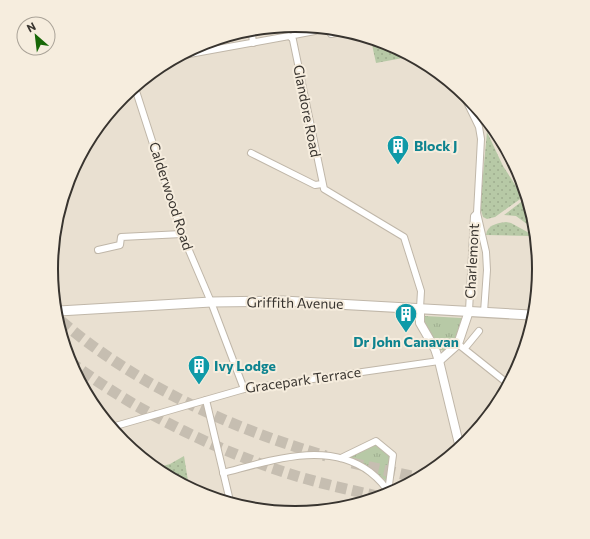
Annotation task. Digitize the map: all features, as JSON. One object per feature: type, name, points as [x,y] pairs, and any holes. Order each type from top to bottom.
[{"type":"main road","name":"Griffith Avenue","points":[[61,311],[211,302],[283,301],[528,315]]},
{"type":"street","points":[[206,49],[289,36],[292,38],[294,35],[306,33]]},
{"type":"street","points":[[252,36],[253,43]]},
{"type":"street","name":"Glandore Road","points":[[251,153],[314,185],[322,184],[294,40],[292,38]]},
{"type":"street","name":"Calderwood Road","points":[[136,93],[182,234],[211,302],[244,388]]},
{"type":"street","name":"Charlemont","points":[[471,110],[479,127],[481,139],[477,212],[486,252],[487,270],[484,312]]},
{"type":"street","points":[[322,184],[327,192],[404,237],[421,292],[420,323],[435,349],[439,361],[458,442]]},
{"type":"street","name":"Charlemont","points":[[469,311],[474,216],[477,212]]},
{"type":"street","points":[[98,250],[120,245],[121,237],[182,234]]},
{"type":"street","points":[[461,346],[469,311]]},
{"type":"street","points":[[439,361],[479,331]]},
{"type":"street","points":[[461,346],[505,381]]},
{"type":"street","name":"Gracepark Terrace","points":[[116,426],[244,388],[439,361]]},
{"type":"street","points":[[206,400],[229,497]]},
{"type":"street","points":[[341,458],[376,441],[393,455],[390,487]]},
{"type":"street","points":[[223,472],[293,456],[319,455],[341,458],[363,467],[381,481],[386,489]]},
{"type":"green space","points":[[372,45],[403,58],[376,63]]},
{"type":"green space","points":[[487,132],[503,166],[519,191],[521,198],[495,217],[487,219],[483,217],[480,207]]},
{"type":"green space","points":[[522,201],[528,225],[516,216],[504,215]]},
{"type":"green space","points":[[506,222],[511,223],[529,233],[530,236],[486,235],[488,229],[496,224]]},
{"type":"green space","points":[[423,317],[462,318],[457,339],[445,351],[440,350],[430,334],[425,325]]},
{"type":"green space","points":[[376,444],[390,455],[386,481],[374,471],[348,457]]},
{"type":"green space","points":[[184,456],[188,482],[162,466],[170,464]]},
{"type":"tunnel","points":[[64,323],[90,344],[121,365],[153,385],[186,402],[255,433],[326,456]]},
{"type":"tunnel","points":[[79,369],[123,398],[152,415],[214,445],[245,458],[307,479],[370,494]]},
{"type":"tunnel","points":[[352,463],[412,476]]},
{"type":"place","name":"Block J","points":[[398,166]]},
{"type":"place","name":"Dr John Canavan","points":[[406,334]]},
{"type":"place","name":"Ivy Lodge","points":[[199,386]]}]
